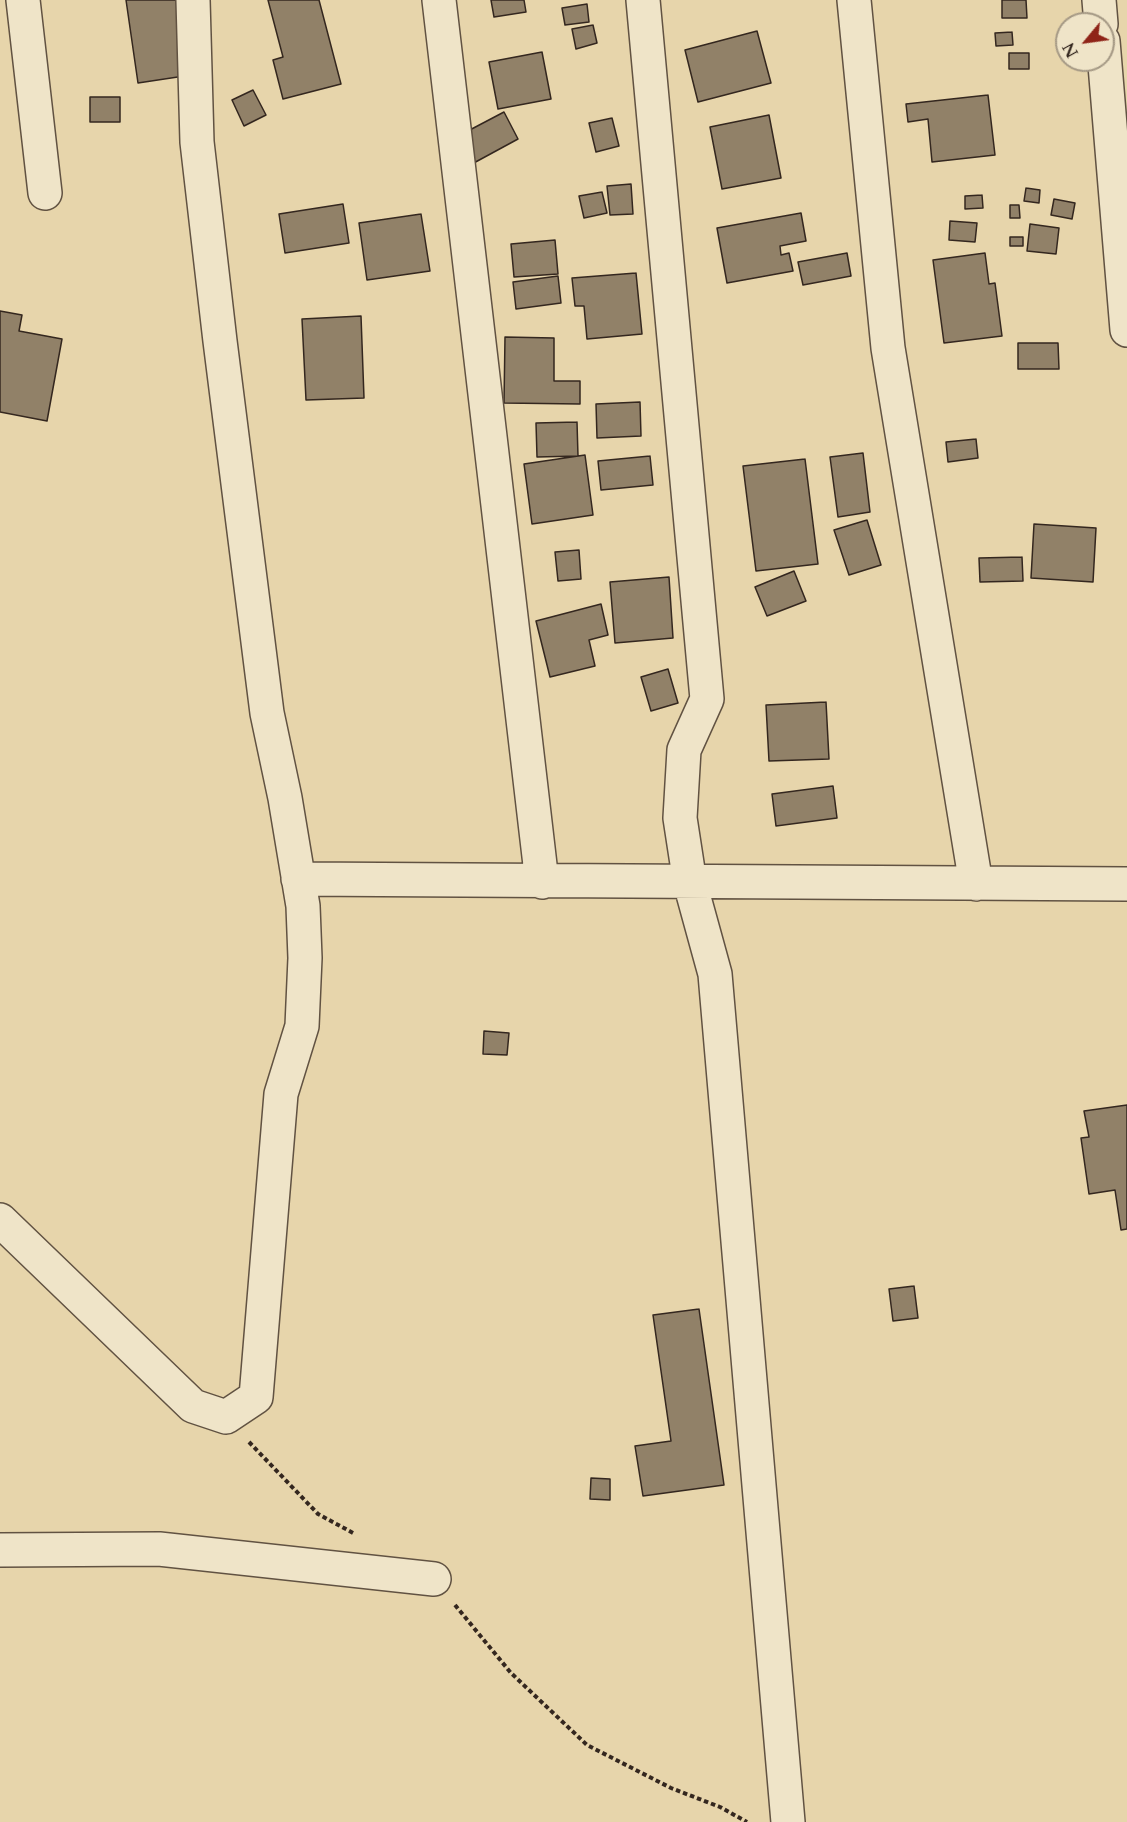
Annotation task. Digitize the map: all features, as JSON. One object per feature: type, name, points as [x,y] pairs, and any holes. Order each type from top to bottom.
[{"type":"street","points":[[23,0],[45,194]]},
{"type":"street","points":[[0,1220],[193,1406],[226,1417],[256,1397],[281,1094],[302,1026],[305,958],[303,906],[285,798],[267,713],[220,341],[197,142],[193,0]]},
{"type":"street","points":[[439,0],[542,882]]},
{"type":"street","points":[[643,0],[707,699],[684,750],[680,818],[690,883],[715,974],[788,1822]]},
{"type":"street","points":[[854,0],[888,348],[976,884]]},
{"type":"street","points":[[1106,72],[1127,330]]},
{"type":"street","points":[[298,879],[1127,884]]},
{"type":"street","points":[[0,1550],[159,1549],[434,1579]]},
{"type":"path","points":[[226,1417],[318,1514],[360,1537]]},
{"type":"path","points":[[434,1579],[511,1673],[587,1745],[672,1788],[720,1807],[747,1822]]},
{"type":"building","points":[[126,0],[180,0],[191,75],[138,83]]},
{"type":"building","points":[[268,0],[319,0],[341,84],[283,99],[273,60],[283,57]]},
{"type":"building","points":[[491,0],[524,0],[526,12],[494,17]]},
{"type":"building","points":[[1002,0],[1026,0],[1027,18],[1002,18]]},
{"type":"building","points":[[587,4],[589,22],[565,25],[562,8]]},
{"type":"building","points":[[593,25],[597,43],[576,49],[572,29]]},
{"type":"building","points":[[757,31],[771,83],[698,102],[685,50]]},
{"type":"building","points":[[1012,32],[1013,45],[996,46],[995,33]]},
{"type":"building","points":[[542,52],[551,99],[498,109],[489,62]]},
{"type":"building","points":[[1009,53],[1029,53],[1029,69],[1009,69]]},
{"type":"building","points":[[253,90],[266,115],[244,126],[232,100]]},
{"type":"building","points":[[988,95],[995,155],[932,162],[928,119],[908,122],[906,104]]},
{"type":"building","points":[[90,97],[120,97],[120,122],[90,122]]},
{"type":"building","points":[[504,112],[518,139],[459,171],[445,143]]},
{"type":"building","points":[[769,115],[781,178],[722,189],[710,127]]},
{"type":"building","points":[[612,118],[619,146],[596,152],[589,123]]},
{"type":"building","points":[[631,184],[633,214],[610,215],[607,186]]},
{"type":"building","points":[[1026,188],[1040,190],[1039,203],[1024,201]]},
{"type":"building","points":[[602,192],[607,213],[584,218],[579,196]]},
{"type":"building","points":[[982,195],[983,208],[965,209],[965,196]]},
{"type":"building","points":[[1054,199],[1075,203],[1072,219],[1051,215]]},
{"type":"building","points":[[343,204],[349,243],[285,253],[279,214]]},
{"type":"building","points":[[1010,205],[1019,205],[1020,218],[1010,218]]},
{"type":"building","points":[[801,213],[806,241],[780,246],[781,255],[789,253],[793,271],[727,283],[717,228]]},
{"type":"building","points":[[421,214],[430,271],[367,280],[359,223]]},
{"type":"building","points":[[950,221],[977,223],[975,242],[949,240]]},
{"type":"building","points":[[1030,224],[1059,228],[1056,254],[1027,251]]},
{"type":"building","points":[[1010,237],[1023,237],[1023,246],[1010,246]]},
{"type":"building","points":[[555,240],[558,274],[514,277],[511,244]]},
{"type":"building","points":[[847,253],[851,276],[803,285],[798,262]]},
{"type":"building","points":[[985,253],[989,284],[995,283],[1002,336],[944,343],[933,260]]},
{"type":"building","points":[[636,273],[642,334],[587,339],[584,306],[575,306],[572,278]]},
{"type":"building","points":[[558,276],[561,303],[516,309],[513,282]]},
{"type":"building","points":[[0,311],[22,315],[19,331],[62,339],[47,421],[0,412]]},
{"type":"building","points":[[361,316],[364,398],[306,400],[302,319]]},
{"type":"building","points":[[505,337],[554,338],[554,381],[580,381],[580,404],[504,403]]},
{"type":"building","points":[[1018,343],[1058,343],[1059,369],[1018,369]]},
{"type":"building","points":[[640,402],[641,436],[597,438],[596,404]]},
{"type":"building","points":[[577,422],[578,456],[537,457],[536,423]]},
{"type":"building","points":[[976,439],[978,458],[948,462],[946,442]]},
{"type":"building","points":[[863,453],[870,512],[838,517],[830,457]]},
{"type":"building","points":[[585,455],[593,515],[532,524],[524,464]]},
{"type":"building","points":[[650,456],[653,485],[601,490],[598,461]]},
{"type":"building","points":[[805,459],[818,564],[756,571],[743,466]]},
{"type":"building","points":[[867,520],[881,565],[849,575],[834,530]]},
{"type":"building","points":[[1034,524],[1096,528],[1093,582],[1031,578]]},
{"type":"building","points":[[579,550],[581,579],[558,581],[555,552]]},
{"type":"building","points":[[1022,557],[1023,581],[980,582],[979,558]]},
{"type":"building","points":[[794,571],[806,601],[767,616],[755,587]]},
{"type":"building","points":[[669,577],[673,638],[615,643],[610,582]]},
{"type":"building","points":[[601,604],[608,635],[589,640],[595,666],[550,677],[536,621]]},
{"type":"building","points":[[668,669],[678,703],[651,711],[641,677]]},
{"type":"building","points":[[826,702],[829,759],[769,761],[766,705]]},
{"type":"building","points":[[833,786],[837,818],[776,826],[772,794]]},
{"type":"building","points":[[484,1031],[509,1033],[507,1055],[483,1054]]},
{"type":"building","points":[[1127,1105],[1127,1229],[1121,1230],[1115,1190],[1089,1194],[1081,1138],[1089,1137],[1084,1111]]},
{"type":"building","points":[[914,1286],[918,1318],[893,1321],[889,1289]]},
{"type":"building","points":[[699,1309],[724,1485],[643,1496],[635,1446],[671,1441],[653,1315]]},
{"type":"building","points":[[591,1478],[610,1479],[610,1500],[590,1499]]}]
